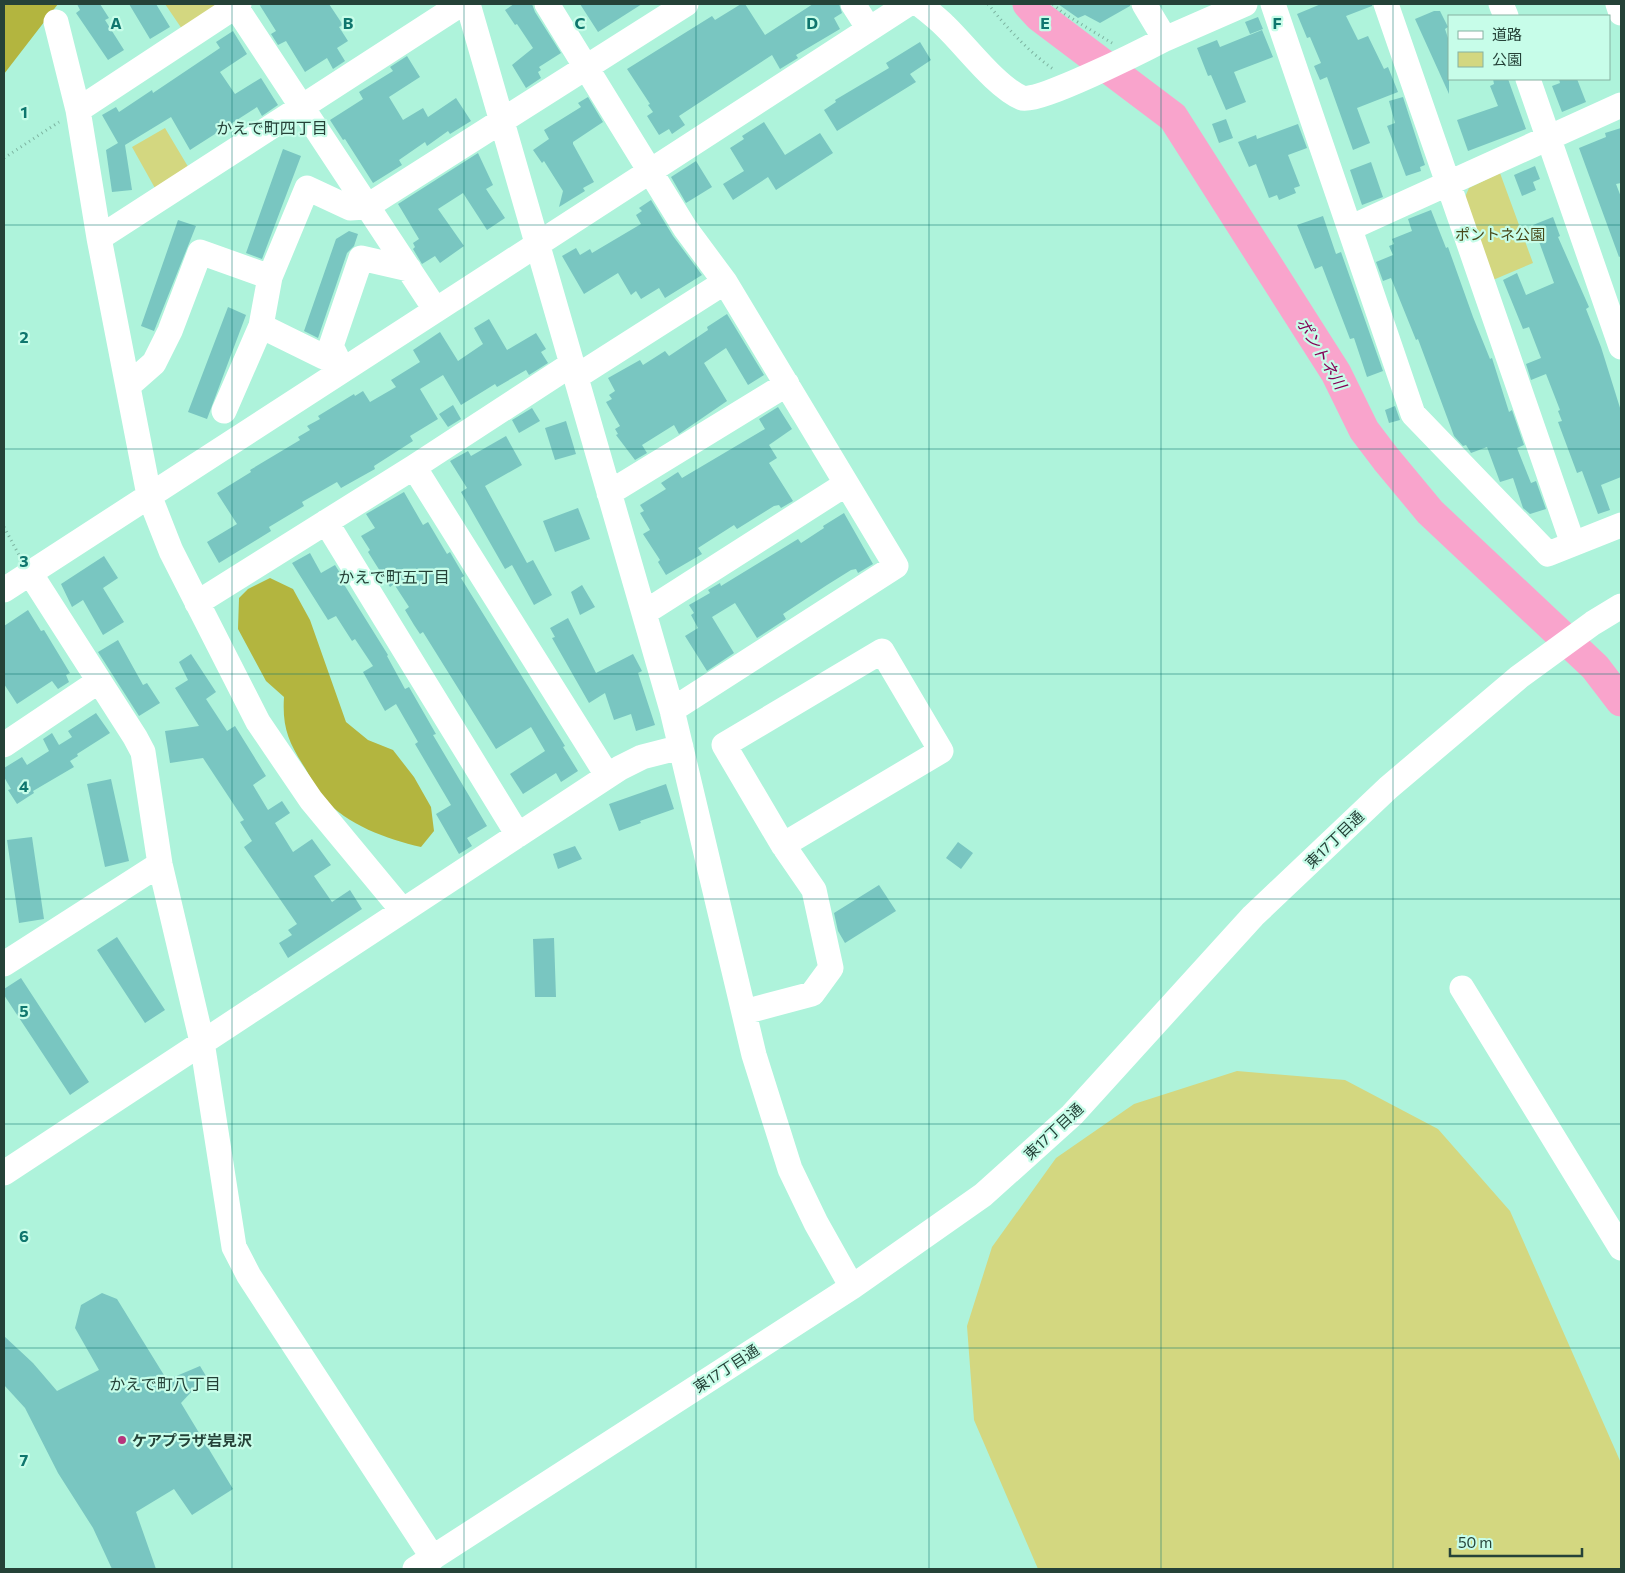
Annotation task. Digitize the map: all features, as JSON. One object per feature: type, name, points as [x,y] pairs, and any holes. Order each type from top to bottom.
[{"type":"street","points":[[78,110],[236,4],[300,106],[435,309]]},
{"type":"street","points":[[99,238],[300,106],[461,4]]},
{"type":"street","points":[[468,4],[672,710],[754,1055],[790,1169],[816,1223],[852,1287]]},
{"type":"street","points":[[547,4],[685,228],[725,282],[896,566],[672,710]]},
{"type":"street","points":[[224,410],[261,326],[270,278],[307,188],[350,208],[366,207],[686,4]]},
{"type":"street","points":[[853,4],[869,29]]},
{"type":"street","points":[[4,590],[537,242],[908,4]]},
{"type":"street","points":[[919,4],[944,25],[1002,84],[1024,99],[1035,98],[1077,81],[1246,4]]},
{"type":"street","points":[[1144,4],[1165,40]]},
{"type":"street","points":[[1273,4],[1413,414],[1548,554],[1621,525]]},
{"type":"street","points":[[1386,4],[1573,544]]},
{"type":"street","points":[[1618,4],[1621,13]]},
{"type":"street","points":[[56,22],[78,110],[99,238],[149,495],[162,530],[258,722],[279,756],[344,843],[403,910]]},
{"type":"street","points":[[1528,80],[1621,347]]},
{"type":"street","points":[[1350,228],[1548,136],[1621,105]]},
{"type":"street","points":[[129,386],[154,363],[170,331],[200,252],[270,278]]},
{"type":"street","points":[[261,326],[324,357],[331,346],[361,258],[409,270]]},
{"type":"street","points":[[197,603],[414,467],[574,370],[725,282]]},
{"type":"street","points":[[331,346],[342,370]]},
{"type":"street","points":[[609,492],[788,384]]},
{"type":"street","points":[[414,467],[608,776]]},
{"type":"street","points":[[644,614],[846,484]]},
{"type":"street","points":[[326,522],[518,835]]},
{"type":"street","points":[[30,573],[143,752],[160,864],[202,1042],[234,1247],[249,1276],[424,1563]]},
{"type":"street","name":"東17丁目通","points":[[424,1563],[852,1287],[983,1196],[1072,1115],[1253,916],[1388,788],[1518,677],[1593,623],[1621,606]]},
{"type":"street","points":[[744,1012],[812,994],[831,968],[814,890],[784,845],[724,745],[882,651],[941,751],[784,845]]},
{"type":"street","points":[[4,744],[99,681]]},
{"type":"street","points":[[4,1173],[608,776],[642,757],[681,747]]},
{"type":"street","points":[[4,964],[160,864]]},
{"type":"street","points":[[1462,988],[1621,1248]]},
{"type":"path","points":[[988,4],[1006,26],[1038,58],[1077,81]]},
{"type":"path","points":[[1053,4],[1128,58]]},
{"type":"path","points":[[4,158],[78,110]]},
{"type":"path","points":[[4,528],[30,573]]},
{"type":"green space","points":[[165,4],[220,4],[182,29]]},
{"type":"green space","points":[[165,128],[190,170],[156,190],[132,147]]},
{"type":"green space","name":"ポントネ公園","points":[[1500,173],[1533,263],[1493,280],[1465,197],[1469,188]]},
{"type":"green space","points":[[1237,1071],[1345,1080],[1438,1129],[1510,1211],[1621,1463],[1621,1569],[1038,1569],[974,1420],[967,1326],[992,1247],[1056,1158],[1134,1104]]},
{"type":"shaded area","points":[[4,4],[58,4],[4,74]]},
{"type":"shaded area","points":[[270,578],[293,589],[310,620],[346,722],[368,740],[393,750],[414,777],[431,807],[434,831],[421,847],[394,840],[368,830],[333,808],[323,798],[295,751],[288,735],[284,718],[284,697],[266,681],[238,629],[239,598],[248,589]]},
{"type":"building","points":[[77,4],[100,4],[109,18],[105,20],[124,50],[108,60],[76,13],[80,10]]},
{"type":"building","points":[[129,4],[156,4],[170,27],[150,39]]},
{"type":"building","points":[[259,4],[329,4],[343,25],[339,27],[348,41],[337,48],[345,61],[333,69],[327,58],[305,72],[286,41],[278,45],[271,34],[276,31]]},
{"type":"building","points":[[514,4],[532,4],[561,53],[539,67],[541,70],[538,72],[541,78],[526,88],[512,65],[533,48],[505,10]]},
{"type":"building","points":[[580,4],[642,4],[598,32]]},
{"type":"building","points":[[741,4],[745,4],[765,35],[813,4],[839,4],[842,13],[834,18],[840,29],[796,55],[798,58],[780,69],[772,55],[679,116],[685,125],[672,134],[669,129],[659,135],[647,116],[653,112],[648,105],[650,104],[627,69],[712,16],[715,20]]},
{"type":"building","points":[[1058,4],[1130,4],[1130,6],[1100,23],[1085,15],[1078,18]]},
{"type":"building","points":[[1321,4],[1372,4],[1372,6],[1346,16],[1358,40],[1368,36],[1384,69],[1388,67],[1398,92],[1357,108],[1370,143],[1353,150],[1327,77],[1320,80],[1314,66],[1321,63],[1310,37],[1307,38],[1297,14]]},
{"type":"building","points":[[1434,11],[1440,11],[1448,27],[1445,29],[1448,38],[1449,94],[1415,19]]},
{"type":"building","points":[[1258,17],[1263,29],[1250,34],[1245,22]]},
{"type":"building","points":[[1262,30],[1273,57],[1234,72],[1246,102],[1226,110],[1211,75],[1208,76],[1197,48],[1217,40],[1220,47]]},
{"type":"building","points":[[233,31],[247,54],[220,72],[235,94],[261,78],[278,105],[262,116],[257,107],[190,150],[171,117],[125,145],[132,190],[112,192],[106,150],[118,143],[102,115],[116,107],[119,112],[152,90],[153,93],[220,48],[216,42]]},
{"type":"building","points":[[920,42],[931,60],[910,74],[916,82],[837,131],[824,110],[836,102],[835,100],[889,68],[886,63]]},
{"type":"building","points":[[407,56],[420,77],[389,97],[403,120],[423,108],[428,117],[456,98],[471,121],[450,134],[448,131],[427,146],[425,142],[399,160],[402,165],[373,183],[345,139],[343,140],[330,120],[363,99],[359,92],[393,71],[390,67]]},
{"type":"building","points":[[1493,80],[1508,80],[1526,129],[1468,151],[1457,120],[1498,106],[1490,86],[1494,84]]},
{"type":"building","points":[[1559,80],[1577,80],[1586,102],[1562,112],[1552,86],[1560,83]]},
{"type":"building","points":[[588,97],[603,122],[573,142],[573,144],[594,182],[583,188],[585,191],[559,207],[563,191],[544,161],[542,163],[533,150],[549,139],[544,130],[581,107],[578,103]]},
{"type":"building","points":[[1403,97],[1425,165],[1420,167],[1421,171],[1406,176],[1387,126],[1395,123],[1389,101]]},
{"type":"building","points":[[1226,119],[1233,138],[1219,143],[1212,124]]},
{"type":"building","points":[[764,122],[785,155],[820,133],[833,153],[776,190],[768,177],[733,200],[723,184],[744,171],[730,148],[744,139],[742,136]]},
{"type":"building","points":[[1298,124],[1307,148],[1288,155],[1300,186],[1294,188],[1296,193],[1279,200],[1277,195],[1269,198],[1256,164],[1249,167],[1238,142],[1256,135],[1257,139]]},
{"type":"building","points":[[1621,128],[1621,183],[1616,184],[1621,197],[1621,256],[1619,257],[1579,148],[1606,137],[1605,133]]},
{"type":"building","points":[[283,149],[301,156],[262,259],[246,253]]},
{"type":"building","points":[[478,153],[493,185],[486,189],[505,218],[487,230],[463,193],[438,209],[464,246],[440,263],[435,256],[422,264],[413,249],[415,247],[413,243],[419,239],[398,204]]},
{"type":"building","points":[[696,161],[712,187],[686,203],[671,177]]},
{"type":"building","points":[[1371,162],[1383,197],[1362,205],[1350,170]]},
{"type":"building","points":[[1535,166],[1540,179],[1533,182],[1536,190],[1522,196],[1514,175]]},
{"type":"building","points":[[651,200],[673,236],[702,275],[665,298],[659,288],[641,299],[636,291],[631,295],[618,273],[584,294],[562,256],[576,248],[580,255],[590,249],[592,253],[641,224],[636,215],[642,211],[639,208]]},
{"type":"building","points":[[1431,210],[1446,248],[1448,247],[1490,359],[1492,358],[1509,412],[1512,410],[1524,445],[1517,448],[1531,483],[1536,481],[1546,509],[1530,514],[1523,508],[1513,478],[1500,482],[1487,447],[1471,453],[1466,445],[1463,446],[1454,436],[1418,339],[1416,340],[1391,278],[1383,281],[1376,262],[1393,255],[1389,246],[1394,244],[1392,239],[1412,231],[1408,219]]},
{"type":"building","points":[[1323,216],[1336,254],[1341,252],[1383,371],[1367,377],[1354,338],[1350,339],[1322,266],[1315,269],[1297,225]]},
{"type":"building","points":[[1553,217],[1560,236],[1558,237],[1589,307],[1586,309],[1601,347],[1621,411],[1621,477],[1601,485],[1610,510],[1598,514],[1582,471],[1577,473],[1558,422],[1562,421],[1558,411],[1560,410],[1546,374],[1531,380],[1526,364],[1541,358],[1529,327],[1523,329],[1503,280],[1517,273],[1526,295],[1554,283],[1533,225]]},
{"type":"building","points":[[178,220],[196,226],[154,331],[141,326]]},
{"type":"building","points":[[349,231],[358,234],[354,246],[347,253],[318,338],[304,331],[336,239]]},
{"type":"building","points":[[228,307],[246,315],[207,419],[188,412]]},
{"type":"building","points":[[727,314],[764,375],[748,385],[726,348],[704,363],[727,401],[679,434],[674,425],[642,445],[647,453],[635,460],[616,435],[618,434],[615,429],[620,426],[606,402],[612,399],[609,395],[615,391],[608,378],[640,360],[643,365],[665,351],[669,356],[708,330],[707,327]]},
{"type":"building","points":[[489,319],[507,350],[536,333],[546,349],[541,352],[548,363],[529,375],[526,370],[497,387],[495,384],[461,405],[443,375],[420,389],[438,419],[410,436],[413,441],[374,466],[375,469],[341,488],[337,482],[302,502],[304,506],[269,527],[271,531],[219,563],[207,542],[237,524],[217,493],[251,472],[250,470],[300,440],[298,437],[310,430],[307,426],[320,419],[318,416],[354,394],[355,396],[363,391],[370,402],[396,387],[391,380],[420,362],[413,350],[440,332],[458,361],[483,344],[474,328]]},
{"type":"building","points":[[453,405],[461,419],[448,427],[439,414]]},
{"type":"building","points":[[1395,406],[1400,420],[1389,423],[1385,410]]},
{"type":"building","points":[[778,407],[792,429],[769,445],[777,458],[769,463],[793,501],[781,508],[779,505],[774,506],[737,529],[734,525],[698,548],[702,554],[666,575],[658,562],[660,560],[643,534],[650,530],[640,513],[644,511],[640,505],[666,489],[661,483],[678,472],[682,478],[765,429],[759,419]]},
{"type":"building","points":[[532,408],[540,421],[519,433],[512,420]]},
{"type":"building","points":[[566,421],[576,454],[555,460],[545,428]]},
{"type":"building","points":[[506,436],[522,465],[485,486],[527,563],[533,560],[552,595],[534,605],[512,565],[505,569],[461,492],[467,488],[450,461],[468,451],[471,456]]},
{"type":"building","points":[[404,492],[423,525],[428,522],[447,554],[450,552],[464,576],[461,578],[565,746],[563,747],[578,771],[561,782],[556,773],[523,794],[510,774],[545,751],[531,727],[496,749],[423,632],[420,634],[414,625],[405,610],[409,607],[394,584],[390,587],[368,552],[370,550],[361,536],[375,528],[366,514]]},
{"type":"building","points":[[578,508],[590,539],[555,552],[543,521]]},
{"type":"building","points":[[844,513],[873,564],[858,573],[856,569],[851,570],[827,585],[783,614],[786,619],[757,638],[735,603],[712,617],[734,653],[707,671],[685,636],[698,628],[691,615],[694,613],[689,605],[710,593],[708,590],[720,583],[721,586],[798,539],[801,543]]},
{"type":"building","points":[[310,553],[321,573],[335,565],[347,584],[345,586],[388,655],[405,689],[409,687],[436,734],[433,735],[487,826],[467,838],[472,846],[459,854],[436,814],[451,805],[415,744],[418,742],[396,704],[385,711],[363,672],[373,666],[355,639],[352,641],[336,616],[328,620],[292,563]]},
{"type":"building","points":[[104,556],[118,578],[103,588],[124,622],[103,635],[83,600],[72,607],[61,584]]},
{"type":"building","points":[[582,585],[595,607],[580,615],[571,592]]},
{"type":"building","points":[[28,610],[41,631],[44,630],[70,673],[66,675],[69,682],[58,689],[52,681],[17,704],[4,684],[4,626]]},
{"type":"building","points":[[568,618],[596,673],[633,654],[642,671],[638,673],[655,725],[636,731],[631,714],[614,720],[605,693],[589,703],[552,638],[555,637],[550,628]]},
{"type":"building","points":[[118,640],[143,685],[147,683],[160,703],[139,716],[98,652]]},
{"type":"building","points":[[191,654],[216,692],[206,699],[227,731],[235,726],[266,776],[253,785],[268,810],[282,801],[290,813],[275,823],[293,852],[312,839],[331,865],[314,876],[332,902],[350,890],[362,909],[288,958],[279,943],[292,935],[288,930],[297,924],[244,847],[252,841],[240,822],[244,820],[203,758],[170,763],[165,731],[199,726],[175,688],[188,680],[179,662]]},
{"type":"building","points":[[96,713],[110,733],[77,754],[78,756],[70,761],[74,767],[33,791],[34,793],[17,804],[8,790],[11,789],[4,777],[4,768],[22,757],[27,765],[49,751],[43,739],[52,733],[59,745],[72,737],[68,731]]},
{"type":"building","points":[[111,779],[129,861],[105,867],[87,784]]},
{"type":"building","points":[[666,784],[674,809],[619,831],[609,804]]},
{"type":"building","points":[[32,837],[44,919],[19,923],[7,840]]},
{"type":"building","points":[[958,842],[973,853],[961,869],[946,858]]},
{"type":"building","points":[[575,846],[582,859],[558,869],[553,854]]},
{"type":"building","points":[[879,885],[896,911],[845,943],[838,931],[834,913]]},
{"type":"building","points":[[117,937],[165,1010],[145,1023],[97,950]]},
{"type":"building","points":[[554,938],[556,997],[535,997],[533,939]]},
{"type":"building","points":[[21,978],[89,1082],[70,1095],[4,995],[4,989]]},
{"type":"building","name":"ケアプラザ岩見沢","points":[[102,1293],[117,1299],[167,1380],[200,1366],[206,1376],[181,1403],[233,1489],[192,1515],[174,1489],[136,1512],[156,1569],[112,1569],[93,1528],[58,1473],[25,1408],[4,1385],[4,1336],[33,1363],[57,1391],[99,1370],[75,1328],[81,1305]]},
{"type":"waterway","name":"ポントネ川","points":[[1028,4],[1039,16],[1173,117],[1336,373],[1364,430],[1386,459],[1430,512],[1595,667],[1621,701]]},
{"type":"place","name":"ケアプラザ岩見沢","points":[[122,1440]]},
{"type":"district","name":"かえで町四丁目","points":[[272,127]]},
{"type":"district","name":"かえで町五丁目","points":[[394,576]]},
{"type":"district","name":"かえで町八丁目","points":[[165,1383]]}]
